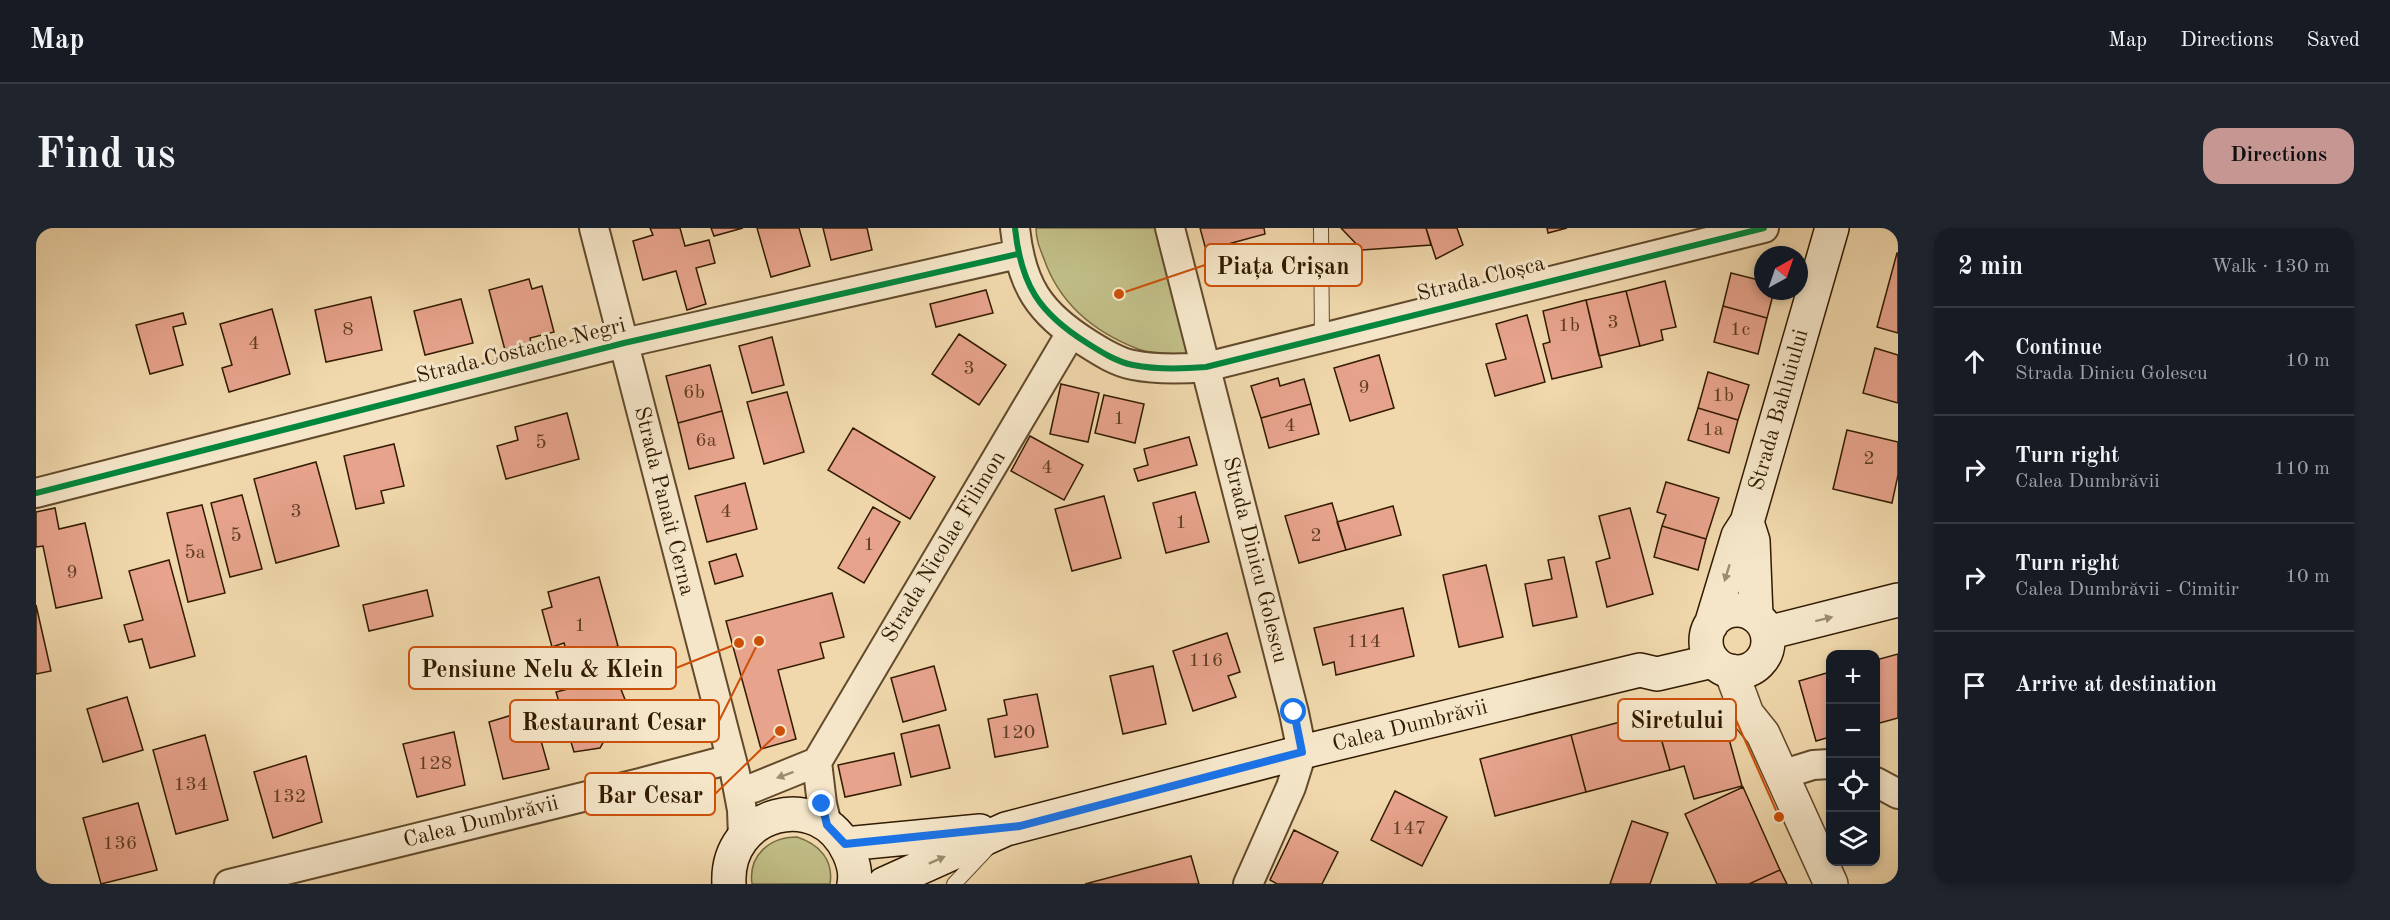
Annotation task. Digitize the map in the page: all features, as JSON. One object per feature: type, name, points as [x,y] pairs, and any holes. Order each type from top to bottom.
[{"type":"main road","name":"Strada Bahluiului","points":[[1747,522],[1753,541],[1767,651],[1764,658],[1723,652],[1738,536],[1747,522],[1832,228]]},
{"type":"main road","points":[[1762,624],[1898,600]]},
{"type":"main road","name":"Calea Dumbrăvii","points":[[884,884],[1006,829],[1302,752],[1640,670],[1657,674],[1723,652],[1717,617],[1736,610],[1746,611],[1762,624]]},
{"type":"main road","points":[[1723,652],[1748,714],[1763,734],[1831,884]]},
{"type":"main road","points":[[722,880],[743,837],[764,820],[783,813],[803,815],[836,834],[853,861],[854,884]]},
{"type":"main road","name":"Calea Dumbrăvii","points":[[836,834],[1006,829]]},
{"type":"street","name":"Strada Panait Cerna","points":[[594,228],[740,773],[743,837]]},
{"type":"street","name":"Strada Dinicu Golescu","points":[[1170,228],[1294,712],[1302,752]]},
{"type":"street","name":"Strada Cloșca","points":[[1016,241],[1026,280],[1044,310],[1071,333],[1099,351],[1131,365],[1170,369],[1206,367],[1764,228]]},
{"type":"street","name":"Strada Costache Negri","points":[[36,493],[1016,241]]},
{"type":"street","name":"Strada Nicolae Filimon","points":[[817,762],[1071,333]]},
{"type":"street","points":[[1248,884],[1292,788],[1302,752]]},
{"type":"street","points":[[740,773],[817,762],[822,804],[836,834]]},
{"type":"street","points":[[1781,775],[1814,765],[1826,764]]},
{"type":"street","points":[[740,773],[783,813]]},
{"type":"street","name":"Calea Dumbrăvii","points":[[229,884],[629,786],[740,773]]},
{"type":"street","points":[[1880,785],[1898,794]]},
{"type":"lane","points":[[1321,228],[1322,337]]},
{"type":"lane","points":[[954,884],[1006,829]]},
{"type":"shaded area","points":[[1036,228],[1159,228],[1194,354],[1158,353],[1138,349],[1107,334],[1080,315],[1059,290],[1051,275],[1037,240]]},
{"type":"shaded area","points":[[797,837],[812,844],[823,854],[830,868],[830,884],[752,884],[757,856],[778,840]]},
{"type":"building","points":[[650,228],[680,228],[685,246],[709,240],[715,263],[696,268],[706,304],[687,310],[676,271],[643,280],[633,241],[653,235]]},
{"type":"building","points":[[711,228],[743,228],[714,236]]},
{"type":"building","points":[[757,228],[799,228],[810,266],[771,277]]},
{"type":"building","points":[[823,228],[867,228],[872,250],[831,260]]},
{"type":"building","points":[[1200,228],[1264,228],[1265,234],[1206,250]]},
{"type":"building","points":[[1341,228],[1426,228],[1431,245],[1362,250]]},
{"type":"building","points":[[1426,228],[1457,228],[1463,245],[1436,259]]},
{"type":"building","points":[[1547,228],[1567,228],[1548,233]]},
{"type":"building","points":[[1898,253],[1898,333],[1877,327]]},
{"type":"building","points":[[1731,273],[1754,279],[1754,300],[1772,300],[1767,318],[1723,306]]},
{"type":"building","points":[[529,279],[532,289],[542,286],[554,332],[530,338],[531,343],[505,350],[489,290]]},
{"type":"building","points":[[1665,281],[1676,327],[1661,330],[1663,340],[1640,346],[1626,291]]},
{"type":"building","points":[[986,290],[993,313],[936,327],[930,304]]},
{"type":"building","points":[[1626,291],[1640,346],[1599,356],[1586,300]]},
{"type":"building","points":[[371,297],[382,350],[326,362],[315,310]]},
{"type":"building","points":[[461,299],[473,343],[425,355],[414,311]]},
{"type":"building","points":[[1586,300],[1602,367],[1552,379],[1543,344],[1550,342],[1543,311]]},
{"type":"building","points":[[1723,306],[1767,318],[1758,354],[1714,342]]},
{"type":"building","points":[[272,309],[290,374],[229,392],[222,368],[232,365],[220,324]]},
{"type":"building","points":[[183,313],[186,324],[173,327],[183,365],[150,374],[136,325]]},
{"type":"building","points":[[1527,315],[1545,382],[1495,396],[1486,364],[1506,359],[1496,324]]},
{"type":"building","points":[[959,334],[1006,365],[979,405],[932,374]]},
{"type":"building","points":[[772,337],[784,385],[752,393],[739,346]]},
{"type":"building","points":[[1875,348],[1898,355],[1898,403],[1863,393]]},
{"type":"building","points":[[1379,355],[1394,408],[1350,421],[1334,368]]},
{"type":"building","points":[[710,365],[722,411],[678,423],[666,376]]},
{"type":"building","points":[[1708,372],[1749,385],[1738,420],[1698,408]]},
{"type":"building","points":[[1278,378],[1280,386],[1304,379],[1311,404],[1261,418],[1251,386]]},
{"type":"building","points":[[1061,384],[1099,393],[1088,442],[1050,434]]},
{"type":"building","points":[[787,392],[804,452],[764,464],[747,402]]},
{"type":"building","points":[[1104,395],[1144,404],[1135,443],[1095,433]]},
{"type":"building","points":[[1311,404],[1319,434],[1269,448],[1261,418]]},
{"type":"building","points":[[1698,408],[1738,420],[1729,453],[1688,440]]},
{"type":"building","points":[[722,411],[734,458],[689,469],[678,423]]},
{"type":"building","points":[[567,413],[579,459],[506,479],[497,446],[518,440],[515,427]]},
{"type":"building","points":[[853,428],[935,477],[910,519],[828,470]]},
{"type":"building","points":[[1847,430],[1898,442],[1898,475],[1892,503],[1833,489]]},
{"type":"building","points":[[1030,436],[1083,465],[1064,500],[1011,471]]},
{"type":"building","points":[[1189,437],[1197,465],[1138,481],[1134,469],[1148,465],[1144,449]]},
{"type":"building","points":[[394,444],[404,486],[381,491],[384,503],[356,509],[344,456]]},
{"type":"building","points":[[316,462],[339,546],[276,563],[254,479]]},
{"type":"building","points":[[1666,482],[1719,498],[1706,539],[1662,526],[1666,515],[1657,512]]},
{"type":"building","points":[[745,483],[757,529],[707,542],[695,496]]},
{"type":"building","points":[[1195,492],[1209,542],[1166,553],[1153,503]]},
{"type":"building","points":[[242,495],[262,569],[230,577],[211,503]]},
{"type":"building","points":[[1104,496],[1121,558],[1072,571],[1055,509]]},
{"type":"building","points":[[1332,503],[1346,550],[1299,563],[1285,516]]},
{"type":"building","points":[[202,505],[225,593],[188,602],[167,513]]},
{"type":"building","points":[[1393,506],[1401,535],[1346,550],[1337,522]]},
{"type":"building","points":[[873,507],[900,522],[864,583],[838,568]]},
{"type":"building","points":[[55,508],[59,529],[85,523],[102,598],[56,608],[43,546],[36,547],[36,512]]},
{"type":"building","points":[[1630,508],[1653,594],[1607,607],[1596,562],[1610,558],[1599,516]]},
{"type":"building","points":[[1662,526],[1706,539],[1698,570],[1654,557]]},
{"type":"building","points":[[736,554],[743,576],[715,584],[709,562]]},
{"type":"building","points":[[1564,557],[1577,617],[1533,626],[1525,584],[1552,579],[1548,560]]},
{"type":"building","points":[[169,560],[195,656],[150,668],[142,639],[129,642],[124,625],[143,620],[129,571]]},
{"type":"building","points":[[1486,565],[1503,637],[1459,647],[1443,575]]},
{"type":"building","points":[[599,577],[618,646],[569,660],[564,643],[552,647],[542,610],[552,607],[548,592]]},
{"type":"building","points":[[427,590],[433,616],[369,631],[363,605]]},
{"type":"building","points":[[832,593],[844,637],[820,643],[824,658],[778,670],[796,739],[761,749],[726,621]]},
{"type":"building","points":[[36,605],[51,671],[36,674]]},
{"type":"building","points":[[1403,608],[1414,656],[1336,675],[1334,662],[1323,665],[1314,628]]},
{"type":"building","points":[[1227,633],[1240,672],[1228,676],[1236,697],[1193,711],[1173,651]]},
{"type":"building","points":[[1898,654],[1898,718],[1880,723],[1880,704],[1880,659]]},
{"type":"building","points":[[934,666],[946,710],[903,722],[891,678]]},
{"type":"building","points":[[1153,666],[1166,724],[1123,734],[1110,676]]},
{"type":"building","points":[[1826,673],[1826,738],[1816,741],[1799,681]]},
{"type":"building","points":[[616,677],[626,702],[600,748],[574,752],[556,692]]},
{"type":"building","points":[[1037,694],[1048,747],[995,757],[988,719],[1007,715],[1004,700]]},
{"type":"building","points":[[127,697],[143,750],[103,762],[87,709]]},
{"type":"building","points":[[1719,703],[1742,786],[1694,799],[1684,766],[1670,770],[1656,721]]},
{"type":"building","points":[[532,709],[549,769],[503,779],[489,722]]},
{"type":"building","points":[[1654,713],[1670,770],[1586,792],[1571,735]]},
{"type":"building","points":[[939,725],[950,768],[911,777],[901,734]]},
{"type":"building","points":[[454,732],[465,785],[417,797],[403,744]]},
{"type":"building","points":[[205,735],[228,820],[176,834],[153,750]]},
{"type":"building","points":[[1571,735],[1586,792],[1495,816],[1480,759]]},
{"type":"building","points":[[894,753],[901,785],[845,797],[838,765]]},
{"type":"building","points":[[306,756],[322,822],[273,838],[254,772]]},
{"type":"building","points":[[1743,787],[1780,870],[1749,884],[1717,884],[1685,814]]},
{"type":"building","points":[[1395,791],[1447,817],[1422,866],[1371,840]]},
{"type":"building","points":[[138,803],[157,870],[101,884],[83,818]]},
{"type":"building","points":[[1632,821],[1668,833],[1650,884],[1610,884]]},
{"type":"building","points":[[1294,830],[1338,852],[1322,884],[1277,884],[1270,880]]},
{"type":"building","points":[[1191,856],[1199,884],[1085,884]]},
{"type":"building","points":[[1780,870],[1787,884],[1749,884]]},
{"type":"cycle path","points":[[1015,228],[1022,266],[1028,282],[1035,296],[1056,320],[1070,332],[1115,359],[1127,364],[1170,369],[1206,367],[1764,228]]},
{"type":"cycle path","points":[[36,493],[624,343],[1018,254]]},
{"type":"place","name":"Piața Crișan","points":[[1119,294]]},
{"type":"place","name":"Restaurant Cesar","points":[[759,641]]},
{"type":"place","name":"Pensiune Nelu & Klein","points":[[739,643]]},
{"type":"place","name":"Bar Cesar","points":[[780,731]]},
{"type":"place","name":"Siretului","points":[[1779,817]]},
{"type":"route","points":[[822,804],[827,825],[845,844],[1006,829],[1302,752],[1294,712]]}]
